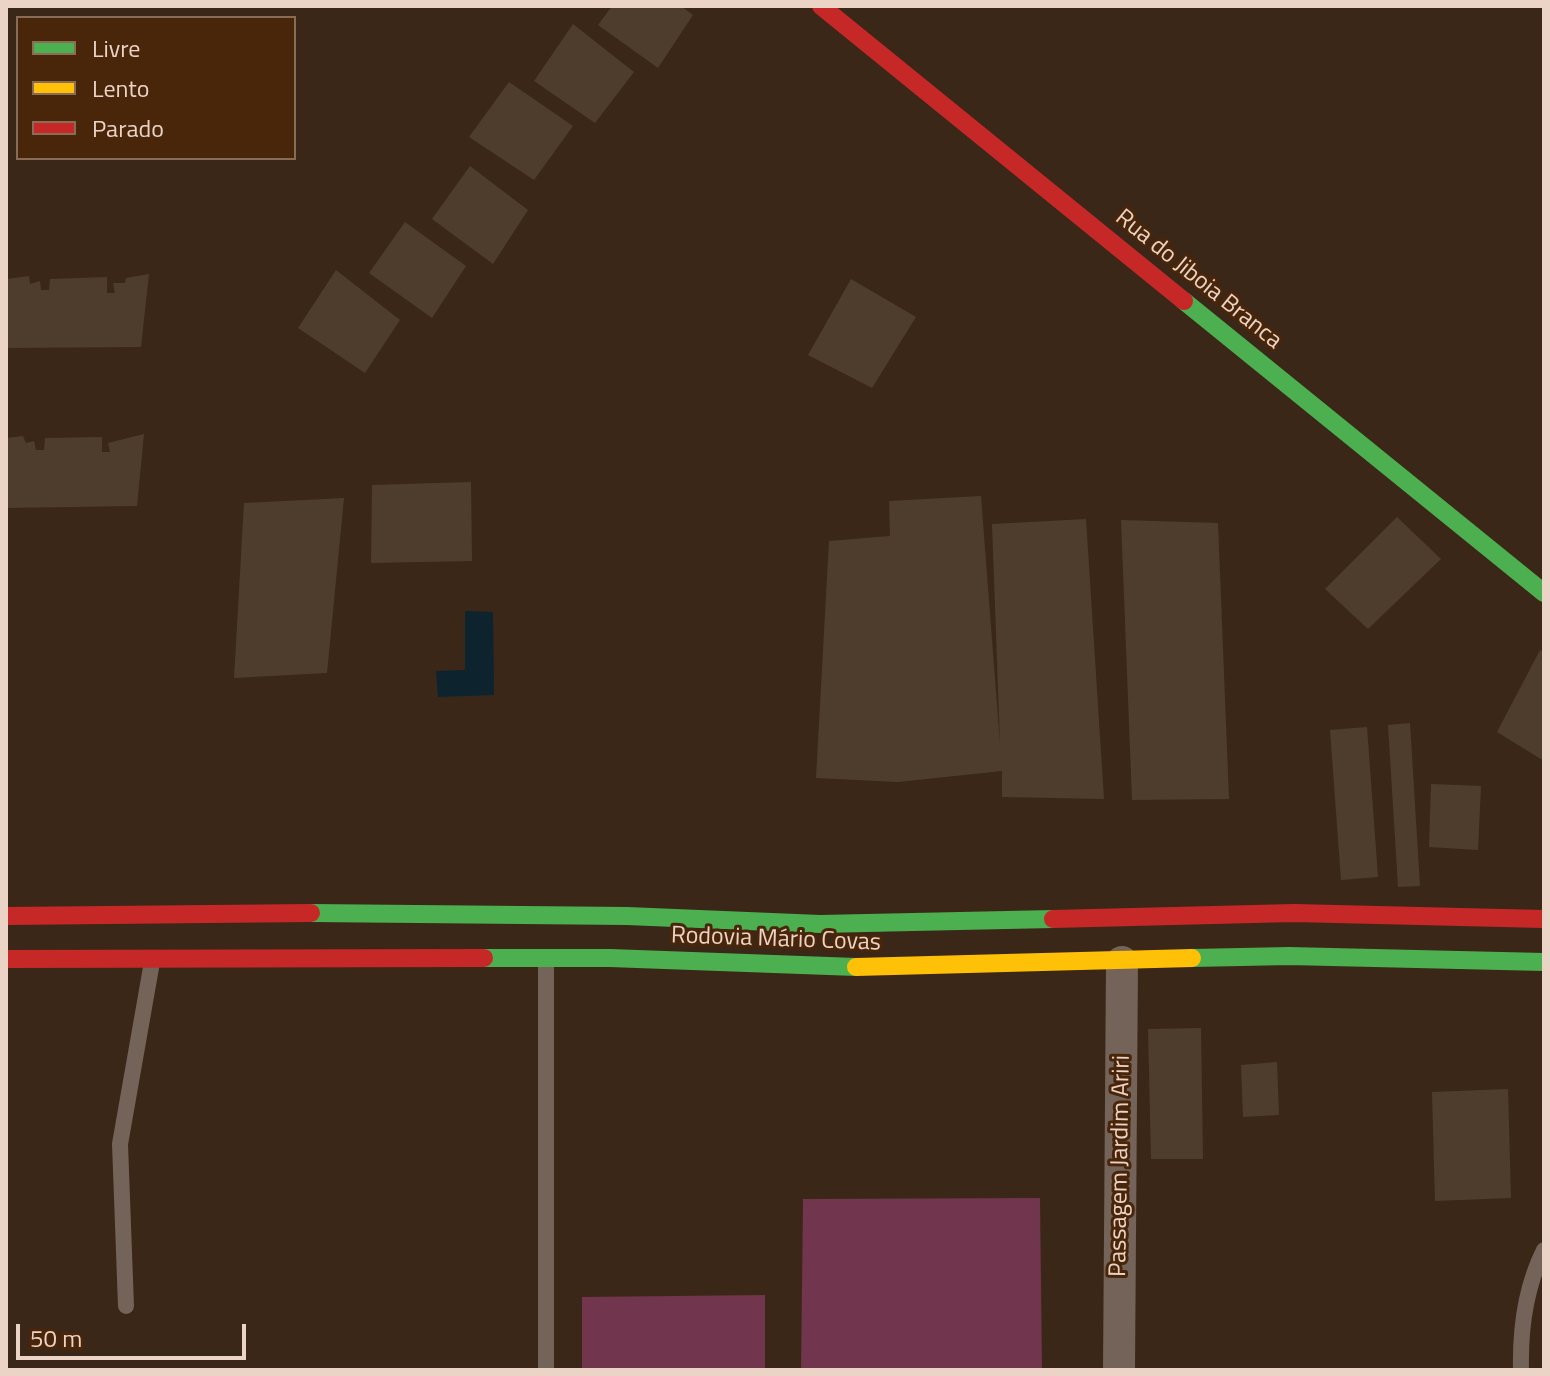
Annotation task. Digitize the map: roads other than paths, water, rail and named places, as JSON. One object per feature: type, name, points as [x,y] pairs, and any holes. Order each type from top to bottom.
[{"type":"main road","name":"Rua do Jiboia Branca","points":[[821,6],[1544,593]]},
{"type":"main road","name":"Rodovia Mário Covas","points":[[6,916],[210,912],[596,916],[820,924],[1294,913],[1544,919]]},
{"type":"main road","name":"Rodovia Mário Covas","points":[[6,959],[546,958],[822,968],[1289,956],[1544,962]]},
{"type":"street","name":"Passagem Jardim Ariri","points":[[1119,1370],[1122,962]]},
{"type":"lane","points":[[1508,564],[1532,559]]},
{"type":"lane","points":[[546,958],[546,1370]]},
{"type":"lane","points":[[126,1306],[120,1144],[152,959]]},
{"type":"lane","points":[[1521,1370],[1520,1329],[1534,1270],[1544,1250]]},
{"type":"water","points":[[465,611],[493,612],[494,695],[438,697],[436,671],[465,670]]}]
